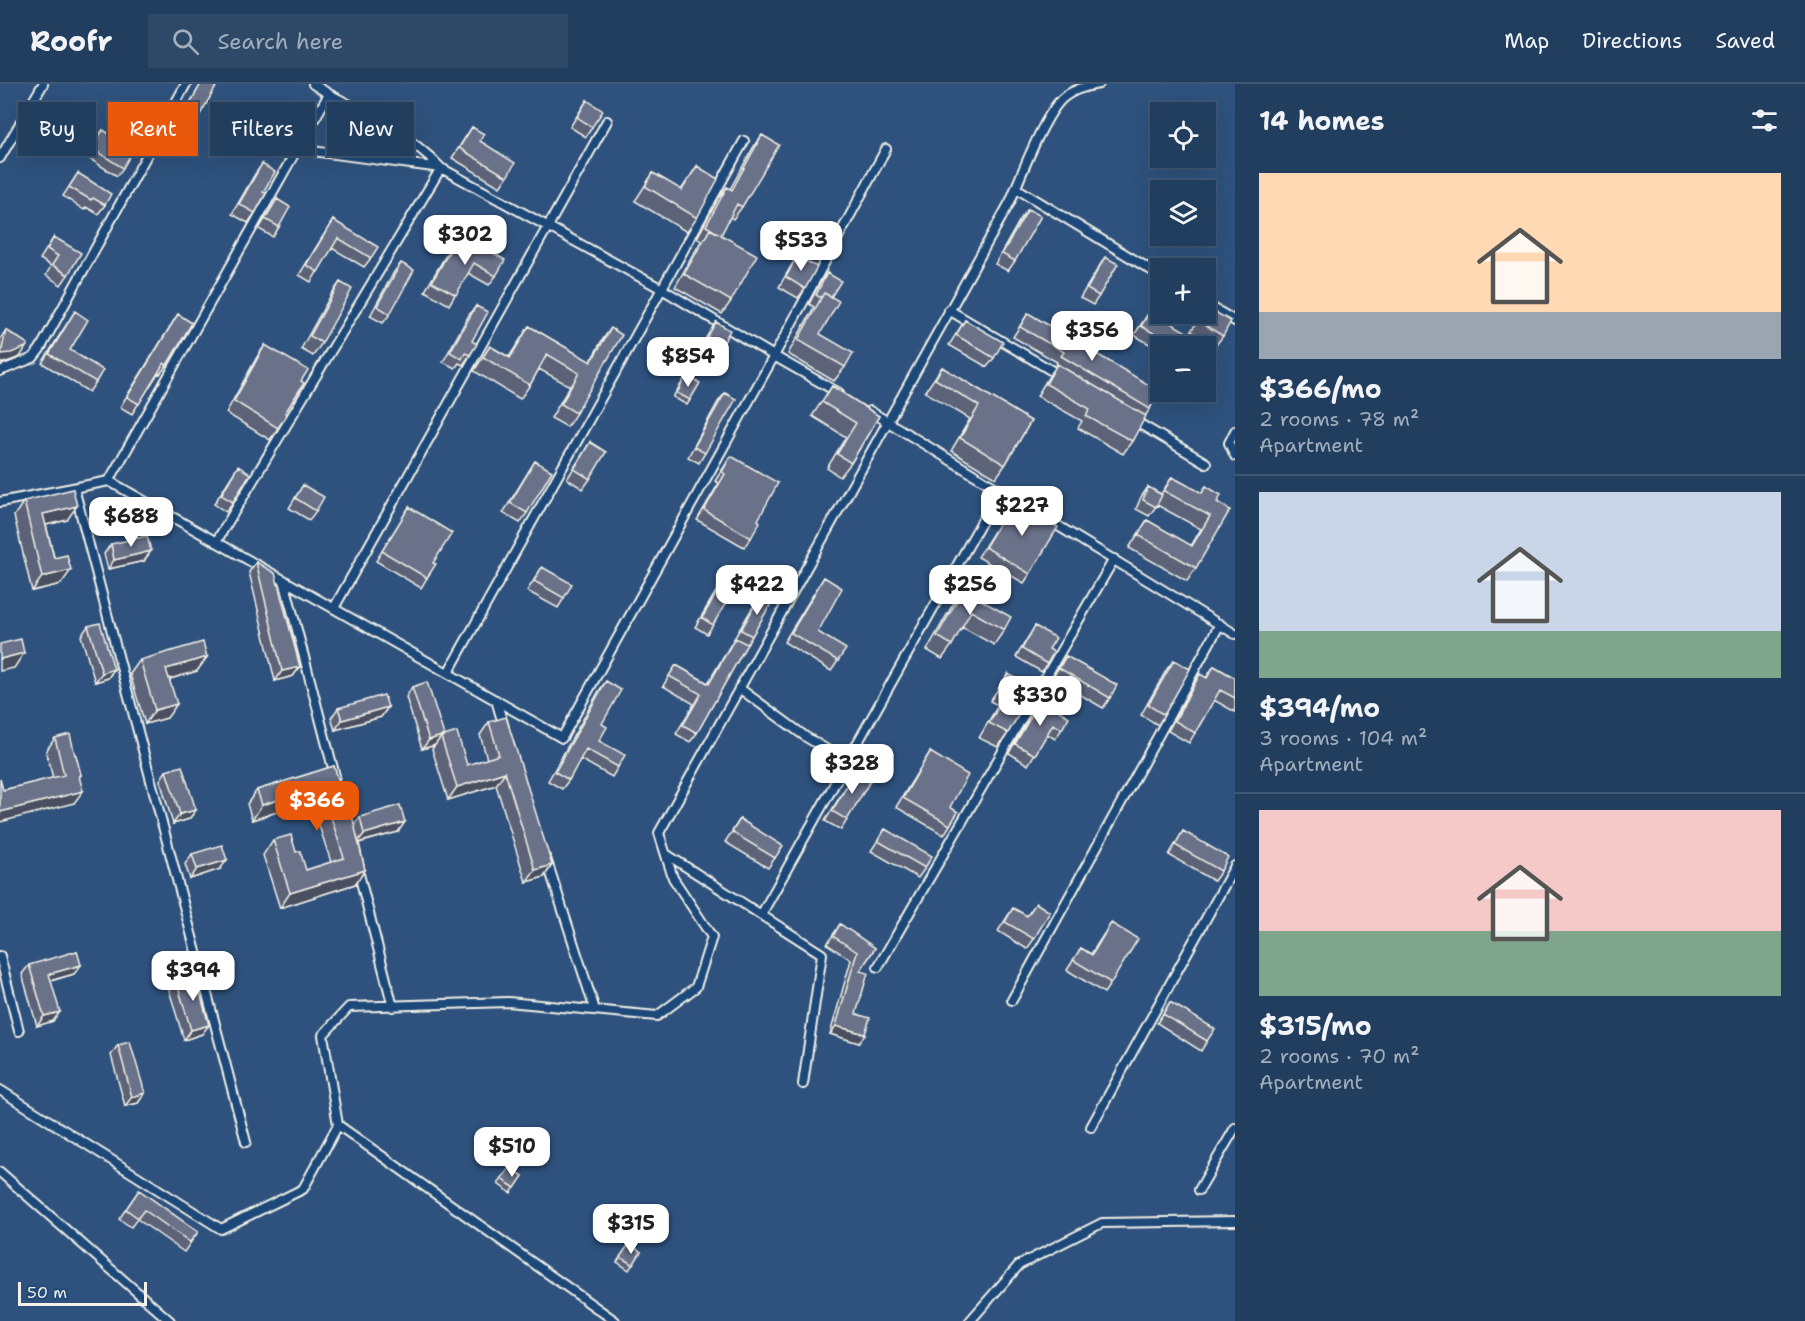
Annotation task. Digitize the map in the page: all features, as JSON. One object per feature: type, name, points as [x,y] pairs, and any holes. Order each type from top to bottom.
[{"type":"lane","points":[[0,158],[43,84]]},
{"type":"lane","points":[[0,371],[33,358],[40,350],[186,84]]},
{"type":"lane","points":[[313,84],[384,124],[428,154],[441,168],[662,289],[847,397]]},
{"type":"lane","points":[[0,1090],[221,1229],[303,1189],[338,1125],[323,1035],[349,1007],[508,1002],[657,1016],[696,987],[712,937],[673,878],[658,833],[1016,188],[1050,113],[1063,98],[1083,87],[1099,84]]},
{"type":"lane","points":[[315,118],[329,94]]},
{"type":"lane","points":[[334,608],[608,121]]},
{"type":"lane","points":[[448,673],[744,141]]},
{"type":"lane","points":[[0,501],[109,481],[562,738],[886,149]]},
{"type":"lane","points":[[315,151],[441,168]]},
{"type":"lane","points":[[109,481],[293,156]]},
{"type":"lane","points":[[216,542],[441,168]]},
{"type":"lane","points":[[1016,188],[1150,269]]},
{"type":"lane","points":[[949,310],[1062,378]]},
{"type":"lane","points":[[1216,310],[1235,321]]},
{"type":"lane","points":[[867,409],[1235,634]]},
{"type":"lane","points":[[1124,414],[1206,463]]},
{"type":"lane","points":[[1235,431],[1229,443],[1235,456]]},
{"type":"lane","points":[[74,488],[246,1142]]},
{"type":"lane","points":[[761,915],[1000,489]]},
{"type":"lane","points":[[878,967],[1114,559]]},
{"type":"lane","points":[[284,580],[337,788]]},
{"type":"lane","points":[[1012,1000],[1220,624]]},
{"type":"lane","points":[[739,688],[806,737],[847,762]]},
{"type":"lane","points":[[496,700],[507,734]]},
{"type":"lane","points":[[543,847],[595,1010]]},
{"type":"lane","points":[[666,854],[822,954],[802,1084]]},
{"type":"lane","points":[[355,857],[393,1007]]},
{"type":"lane","points":[[1091,1127],[1235,866]]},
{"type":"lane","points":[[0,956],[19,1031]]},
{"type":"lane","points":[[338,1125],[615,1321]]},
{"type":"lane","points":[[1199,1190],[1235,1128]]},
{"type":"lane","points":[[0,1172],[170,1321]]},
{"type":"lane","points":[[970,1321],[1019,1265],[1102,1223],[1235,1221]]},
{"type":"building","points":[[201,84],[211,84],[216,87],[198,118],[198,102],[191,102]]},
{"type":"building","points":[[587,100],[603,111],[592,127],[577,117]]},
{"type":"building","points":[[472,127],[484,134],[480,141],[515,163],[507,177],[459,148]]},
{"type":"building","points":[[103,130],[108,133],[108,156],[130,156],[123,168],[96,151],[96,140]]},
{"type":"building","points":[[762,135],[779,145],[742,207],[737,204],[721,235],[757,255],[731,301],[684,274],[710,229],[719,234],[706,226],[727,187],[732,190]]},
{"type":"building","points":[[262,164],[275,172],[263,192],[266,193],[255,213],[239,204]]},
{"type":"building","points":[[697,166],[718,179],[697,218],[645,186],[653,173],[682,190]]},
{"type":"building","points":[[78,173],[111,194],[105,205],[69,187]]},
{"type":"building","points":[[277,199],[290,207],[279,227],[265,219]]},
{"type":"building","points":[[1028,209],[1041,216],[1015,261],[1002,254]]},
{"type":"building","points":[[333,220],[378,247],[371,258],[338,238],[318,272],[306,265]]},
{"type":"building","points":[[54,237],[81,253],[68,275],[52,265],[58,256],[47,249]]},
{"type":"building","points":[[473,241],[505,260],[496,276],[474,263],[456,295],[432,282],[453,245],[466,253]]},
{"type":"building","points":[[797,256],[817,267],[805,289],[786,277]]},
{"type":"building","points":[[1105,257],[1118,264],[1099,296],[1087,289]]},
{"type":"building","points":[[401,263],[414,270],[390,314],[377,306]]},
{"type":"building","points":[[827,273],[841,281],[831,297],[824,293],[821,298],[816,295]]},
{"type":"building","points":[[340,282],[352,289],[322,343],[310,336]]},
{"type":"building","points":[[824,293],[839,301],[820,334],[853,353],[845,367],[798,340]]},
{"type":"building","points":[[476,306],[488,312],[472,341],[477,344],[470,355],[465,353],[462,359],[450,352]]},
{"type":"building","points":[[75,311],[88,320],[70,350],[103,370],[96,382],[49,354]]},
{"type":"building","points":[[1150,311],[1150,324],[1173,324],[1190,334],[1189,336],[1158,336],[1141,326]]},
{"type":"building","points":[[1028,313],[1150,386],[1150,402],[1154,402],[1150,409],[1061,356],[1064,352],[1020,327]]},
{"type":"building","points":[[1216,313],[1231,321],[1223,336],[1203,324],[1216,324]]},
{"type":"building","points":[[178,314],[192,323],[167,365],[164,363],[139,404],[127,397]]},
{"type":"building","points":[[965,320],[1003,342],[994,358],[956,335]]},
{"type":"building","points":[[716,322],[730,330],[722,346],[707,337]]},
{"type":"building","points":[[529,326],[591,362],[611,328],[622,335],[576,413],[561,404],[579,373],[547,354],[530,385],[483,357],[490,346],[510,358]]},
{"type":"building","points":[[6,330],[28,344],[26,347],[1,354]]},
{"type":"building","points":[[265,345],[308,370],[301,381],[304,383],[278,428],[234,401]]},
{"type":"building","points":[[1057,364],[1146,416],[1132,441],[1086,416],[1090,409],[1046,384]]},
{"type":"building","points":[[942,367],[1031,421],[1005,465],[960,438],[979,406],[935,379]]},
{"type":"building","points":[[686,376],[700,383],[690,400],[677,393]]},
{"type":"building","points":[[832,386],[879,416],[851,463],[837,454],[856,423],[822,402]]},
{"type":"building","points":[[725,393],[736,399],[705,453],[694,447]]},
{"type":"building","points":[[590,442],[606,452],[590,479],[574,469]]},
{"type":"building","points":[[731,456],[778,483],[751,538],[704,510],[725,474],[722,472]]},
{"type":"building","points":[[535,461],[552,471],[527,513],[510,503]]},
{"type":"building","points":[[238,466],[250,474],[233,502],[221,495]]},
{"type":"building","points":[[1172,477],[1202,493],[1206,486],[1221,495],[1217,502],[1230,510],[1196,568],[1138,535],[1147,520],[1192,546],[1210,516],[1164,491]]},
{"type":"building","points":[[303,485],[324,497],[316,511],[295,498]]},
{"type":"building","points":[[1148,487],[1162,495],[1156,507],[1143,500]]},
{"type":"building","points":[[73,489],[77,506],[43,514],[54,558],[67,555],[71,570],[42,577],[24,501]]},
{"type":"building","points":[[1013,501],[1058,527],[1030,574],[985,547]]},
{"type":"building","points":[[409,507],[452,533],[433,563],[436,564],[427,578],[382,551]]},
{"type":"building","points":[[147,536],[151,551],[114,560],[111,544]]},
{"type":"building","points":[[256,562],[275,573],[300,667],[282,671]]},
{"type":"building","points":[[542,567],[572,584],[564,598],[534,581]]},
{"type":"building","points":[[727,575],[738,582],[713,625],[702,618]]},
{"type":"building","points":[[824,577],[842,588],[818,632],[846,649],[838,661],[791,633]]},
{"type":"building","points":[[963,590],[1011,617],[1004,630],[971,611],[952,645],[937,636]]},
{"type":"building","points":[[761,595],[772,602],[752,636],[741,630]]},
{"type":"building","points":[[100,623],[114,669],[102,673],[88,626]]},
{"type":"building","points":[[1035,626],[1056,638],[1049,649],[1054,652],[1047,664],[1022,649]]},
{"type":"building","points":[[735,638],[747,644],[697,733],[683,725],[701,694],[669,676],[676,665],[709,684]]},
{"type":"building","points":[[21,639],[24,653],[0,659],[0,644]]},
{"type":"building","points":[[203,642],[207,657],[166,669],[177,704],[155,710],[140,660]]},
{"type":"building","points":[[1066,656],[1117,685],[1110,698],[1059,668]]},
{"type":"building","points":[[1174,660],[1190,669],[1164,715],[1148,705]]},
{"type":"building","points":[[1214,666],[1235,678],[1235,698],[1220,690],[1195,733],[1175,721],[1200,674],[1207,678]]},
{"type":"building","points":[[1008,674],[1034,689],[1008,733],[989,723],[1008,691],[1000,686]]},
{"type":"building","points":[[606,681],[621,690],[602,724],[607,727],[599,741],[625,755],[618,767],[586,749],[569,780],[555,772]]},
{"type":"building","points":[[427,682],[444,735],[429,740],[412,687]]},
{"type":"building","points":[[384,695],[388,707],[342,720],[338,708]]},
{"type":"building","points":[[1041,699],[1069,717],[1062,729],[1053,724],[1035,755],[1015,744]]},
{"type":"building","points":[[506,717],[552,865],[535,870],[505,772],[457,787],[441,737],[457,732],[467,765],[499,755],[489,722]]},
{"type":"building","points":[[70,734],[83,791],[0,812],[0,779],[3,790],[64,775],[55,738]]},
{"type":"building","points":[[930,752],[968,775],[950,807],[958,812],[950,825],[903,798]]},
{"type":"building","points":[[182,766],[196,810],[180,814],[166,771]]},
{"type":"building","points":[[334,766],[350,816],[352,815],[365,870],[290,893],[273,840],[291,835],[296,852],[300,851],[306,870],[344,858],[321,786],[262,805],[257,790]]},
{"type":"building","points":[[857,769],[872,778],[847,820],[832,811]]},
{"type":"building","points":[[400,805],[405,822],[364,834],[360,817]]},
{"type":"building","points":[[740,819],[783,846],[775,858],[732,832]]},
{"type":"building","points":[[885,829],[932,856],[925,868],[878,841]]},
{"type":"building","points":[[1183,831],[1228,857],[1221,871],[1175,845]]},
{"type":"building","points":[[222,845],[227,860],[197,869],[192,854]]},
{"type":"building","points":[[1036,903],[1050,912],[1034,939],[1005,922],[1013,908],[1027,916]]},
{"type":"building","points":[[1111,923],[1138,939],[1111,983],[1073,960],[1081,948],[1092,955]]},
{"type":"building","points":[[840,924],[875,948],[860,971],[868,973],[856,1014],[870,1018],[865,1034],[836,1026],[857,952],[833,936]]},
{"type":"building","points":[[77,951],[81,965],[49,974],[60,1012],[44,1016],[29,965]]},
{"type":"building","points":[[195,975],[209,1025],[191,1030],[176,980]]},
{"type":"building","points":[[1170,1002],[1215,1029],[1207,1041],[1163,1014]]},
{"type":"building","points":[[130,1042],[145,1093],[132,1097],[118,1045]]},
{"type":"building","points":[[510,1167],[523,1176],[515,1188],[501,1179]]},
{"type":"building","points":[[139,1190],[198,1232],[190,1242],[144,1210],[138,1218],[126,1209]]},
{"type":"building","points":[[629,1244],[641,1252],[633,1265],[620,1257]]}]
